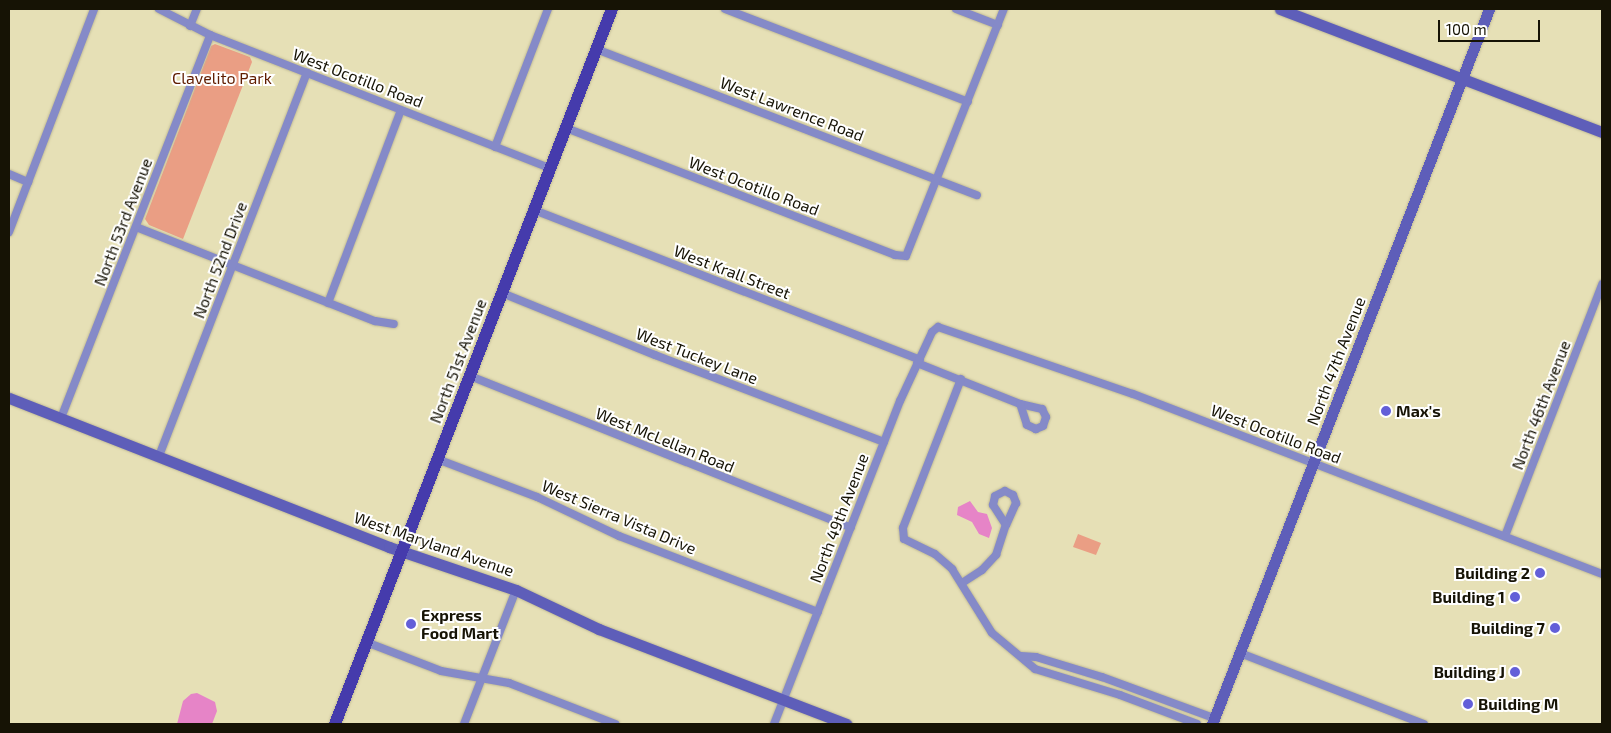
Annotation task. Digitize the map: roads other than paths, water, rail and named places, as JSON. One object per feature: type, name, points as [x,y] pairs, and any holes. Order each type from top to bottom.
[{"type":"main road","name":"North 51st Avenue","points":[[334,724],[612,9]]},
{"type":"street","points":[[9,232],[94,9]]},
{"type":"street","name":"West Ocotillo Road","points":[[159,9],[210,35],[550,168]]},
{"type":"street","points":[[190,26],[196,9]]},
{"type":"street","points":[[496,147],[548,9]]},
{"type":"street","points":[[725,9],[968,102]]},
{"type":"street","points":[[956,9],[998,25]]},
{"type":"street","points":[[938,180],[1004,9]]},
{"type":"street","points":[[1280,9],[1602,132]]},
{"type":"street","name":"North 47th Avenue","points":[[1213,721],[1489,9]]},
{"type":"street","name":"North 53rd Avenue","points":[[61,418],[210,35]]},
{"type":"street","name":"West Lawrence Road","points":[[596,49],[977,195]]},
{"type":"street","name":"North 52nd Drive","points":[[159,456],[307,73]]},
{"type":"street","points":[[328,303],[402,110]]},
{"type":"street","name":"West Ocotillo Road","points":[[566,128],[895,255],[906,256],[938,180]]},
{"type":"street","points":[[9,174],[28,182]]},
{"type":"street","name":"West Krall Street","points":[[534,210],[919,361],[1020,404]]},
{"type":"street","points":[[136,227],[375,321],[394,324]]},
{"type":"street","name":"North 46th Avenue","points":[[1505,536],[1602,284]]},
{"type":"street","name":"West Tuckey Lane","points":[[502,293],[655,355],[884,442]]},
{"type":"street","name":"West Ocotillo Road","points":[[938,327],[1133,394],[1602,574]]},
{"type":"street","name":"North 49th Avenue","points":[[774,724],[884,442],[932,332],[938,327]]},
{"type":"street","name":"West McLellan Road","points":[[470,376],[851,528]]},
{"type":"street","points":[[961,379],[902,535],[940,558],[962,583],[992,633],[1007,648],[1021,656],[1035,669],[1120,695],[1197,724]]},
{"type":"street","name":"West Maryland Avenue","points":[[10,401],[61,418],[402,550],[516,590],[599,629],[846,724]]},
{"type":"street","name":"West Sierra Vista Drive","points":[[437,459],[551,503],[619,536],[818,612]]},
{"type":"street","points":[[962,583],[982,570],[996,555],[1006,525]]},
{"type":"street","points":[[464,724],[516,590]]},
{"type":"street","points":[[366,642],[441,671],[509,683],[615,724]]},
{"type":"street","points":[[1240,653],[1424,724]]},
{"type":"street","points":[[1021,656],[1036,657],[1102,677],[1213,721]]},
{"type":"place","name":"Max's","points":[[1386,411]]},
{"type":"place","name":"Building 2","points":[[1540,573]]},
{"type":"place","name":"Building 1","points":[[1515,597]]},
{"type":"place","name":"Express Food Mart","points":[[411,624]]},
{"type":"place","name":"Building 7","points":[[1555,628]]},
{"type":"place","name":"Building J","points":[[1515,672]]},
{"type":"place","name":"Building M","points":[[1468,704]]},
{"type":"park label","name":"Clavelito Park","points":[[222,78]]}]
